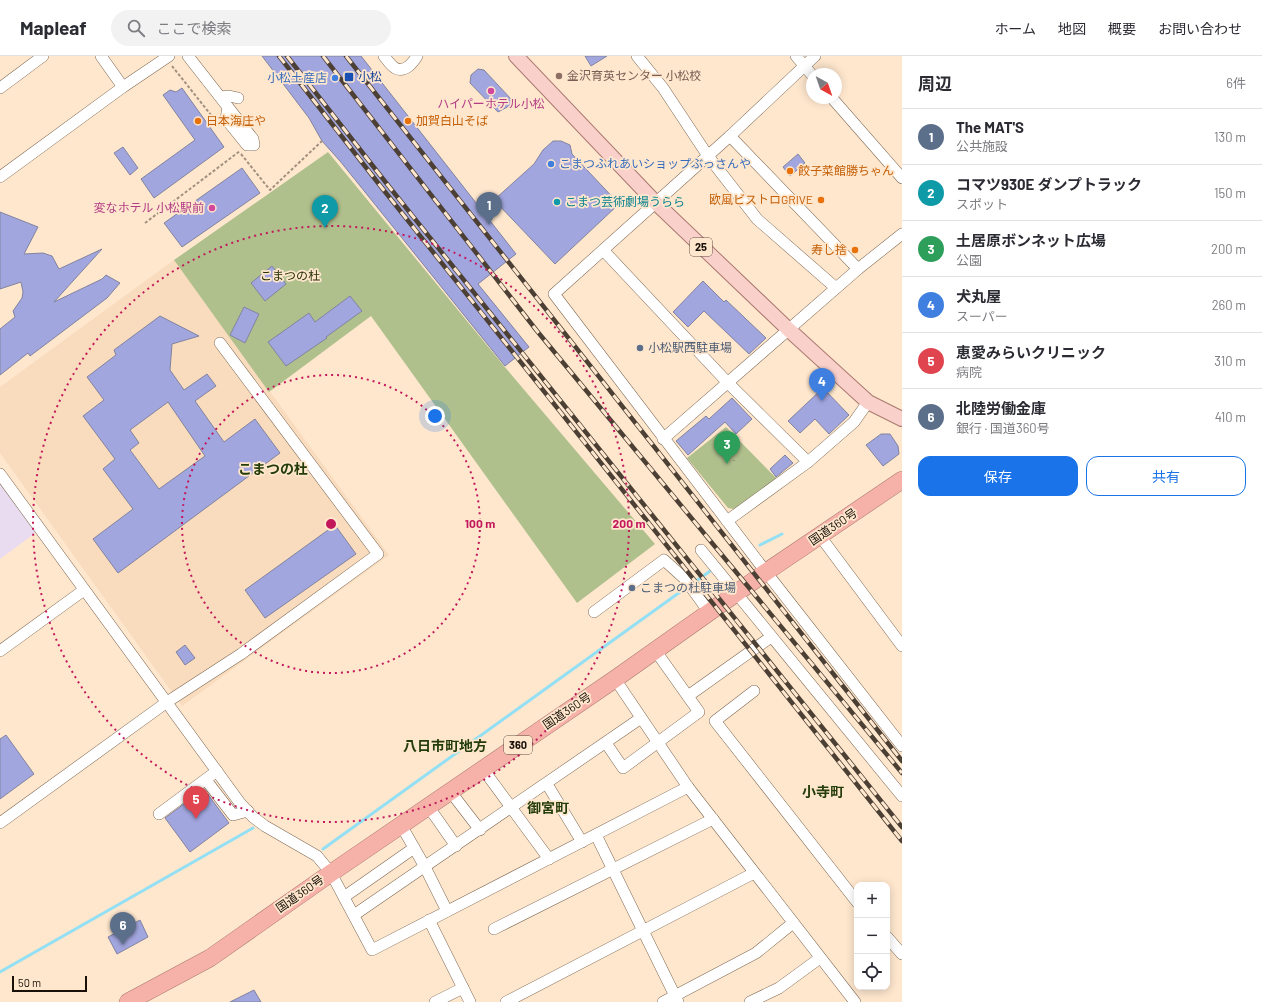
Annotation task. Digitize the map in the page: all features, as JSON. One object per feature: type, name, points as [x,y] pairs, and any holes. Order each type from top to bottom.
[{"type":"highway","name":"国道360号","points":[[128,1002],[210,958],[330,872],[615,679],[766,572],[902,480]]},
{"type":"main road","name":"25","points":[[516,56],[656,203],[788,330],[868,402],[902,419]]},
{"type":"street","points":[[0,88],[42,56]]},
{"type":"street","points":[[101,56],[124,87]]},
{"type":"street","points":[[0,177],[169,56]]},
{"type":"street","points":[[188,56],[228,107]]},
{"type":"street","points":[[384,56],[393,68],[398,70],[405,68],[418,56]]},
{"type":"street","points":[[637,56],[663,88],[708,156],[757,219],[836,288]]},
{"type":"street","points":[[796,56],[806,68]]},
{"type":"street","points":[[815,56],[730,136],[554,294],[766,572],[901,742]]},
{"type":"street","points":[[220,97],[229,96],[238,98]]},
{"type":"street","points":[[837,104],[902,178]]},
{"type":"street","points":[[730,136],[858,269]]},
{"type":"street","points":[[663,438],[858,269],[902,234]]},
{"type":"street","points":[[603,250],[728,383],[808,462]]},
{"type":"street","points":[[0,822],[167,702],[241,654],[378,554],[220,343]]},
{"type":"street","points":[[727,521],[808,462],[854,422],[868,402]]},
{"type":"street","points":[[0,474],[217,771],[248,811],[253,817],[276,833],[317,856],[330,872],[372,950],[688,787]]},
{"type":"street","points":[[820,536],[902,646]]},
{"type":"street","points":[[700,550],[902,796]]},
{"type":"street","points":[[594,612],[664,560],[694,590],[709,612]]},
{"type":"street","points":[[0,651],[84,590]]},
{"type":"street","points":[[688,696],[771,637]]},
{"type":"street","points":[[606,743],[623,768],[699,712],[655,650]]},
{"type":"street","points":[[615,679],[688,787],[855,1002]]},
{"type":"street","points":[[754,691],[715,721],[854,898]]},
{"type":"street","points":[[354,915],[480,830],[641,718]]},
{"type":"street","points":[[483,769],[549,859]]},
{"type":"street","points":[[159,814],[217,771]]},
{"type":"street","points":[[206,780],[233,815],[248,811]]},
{"type":"street","points":[[547,784],[582,842]]},
{"type":"street","points":[[450,792],[480,830]]},
{"type":"street","points":[[428,806],[456,846]]},
{"type":"street","points":[[494,929],[713,819]]},
{"type":"street","points":[[401,824],[447,911]]},
{"type":"street","points":[[596,835],[676,999]]},
{"type":"street","points":[[344,897],[414,848]]},
{"type":"street","points":[[506,1002],[754,873]]},
{"type":"street","points":[[429,920],[470,1002]]},
{"type":"street","points":[[663,1002],[676,999],[756,953],[793,923]]},
{"type":"street","points":[[890,940],[902,954]]},
{"type":"street","points":[[750,1002],[779,988],[820,958]]},
{"type":"street","points":[[435,1002],[463,988]]},
{"type":"path","points":[[145,223],[240,151]]},
{"type":"shaded area","points":[[174,260],[389,555],[182,706],[0,453],[0,387]]},
{"type":"shaded area","points":[[0,479],[38,531],[0,559]]},
{"type":"green space","name":"こまつの杜","points":[[328,152],[504,366],[655,544],[577,603],[371,316],[269,392],[174,260]]},
{"type":"green space","points":[[726,427],[778,480],[734,509],[728,508],[687,458]]},
{"type":"building","points":[[262,56],[361,56],[516,254],[478,284],[529,347],[505,366],[340,161],[322,141],[309,118]]},
{"type":"building","points":[[585,56],[607,56],[591,66]]},
{"type":"building","name":"ハイパーホテル小松","points":[[478,69],[484,70],[511,99],[511,105],[498,112],[470,83],[471,75]]},
{"type":"building","points":[[182,88],[224,147],[154,198],[141,179],[195,140],[163,95],[170,90],[176,92]]},
{"type":"building","name":"こまつ芸術劇場うらら","points":[[553,141],[561,141],[570,145],[572,154],[619,204],[555,264],[494,200],[534,164],[543,150]]},
{"type":"building","points":[[123,147],[138,168],[130,175],[114,153]]},
{"type":"building","points":[[798,154],[805,163],[790,176],[783,167]]},
{"type":"building","name":"変なホテル 小松駅前","points":[[242,168],[260,193],[182,247],[164,223]]},
{"type":"building","points":[[0,212],[38,227],[24,254],[43,253],[52,256],[59,269],[102,249],[54,302],[102,279],[106,275],[120,283],[107,298],[30,356],[28,353],[0,375],[0,329],[15,317],[13,311],[22,298],[23,292],[21,282],[0,289]]},
{"type":"building","points":[[272,266],[286,284],[265,301],[251,283]]},
{"type":"building","points":[[703,281],[724,302],[726,300],[766,338],[749,354],[704,311],[688,327],[673,312]]},
{"type":"building","points":[[350,296],[362,311],[326,337],[327,338],[286,366],[268,342],[309,313],[315,322]]},
{"type":"building","points":[[244,307],[259,314],[245,343],[230,335]]},
{"type":"building","points":[[160,316],[199,336],[172,344],[170,370],[184,390],[207,374],[216,386],[195,401],[224,442],[255,419],[280,453],[118,573],[93,539],[133,509],[103,469],[115,459],[83,416],[104,400],[87,377],[116,355],[114,350]],"holes":[[[168,402],[205,456],[159,489],[130,450],[139,443],[130,430]]]},
{"type":"building","points":[[823,388],[849,415],[829,434],[815,419],[800,433],[788,421]]},
{"type":"building","points":[[732,398],[752,419],[736,434],[725,422],[688,455],[676,441],[706,416],[709,419]]},
{"type":"building","points":[[881,434],[890,434],[898,446],[899,454],[883,466],[866,445]]},
{"type":"building","points":[[785,455],[793,463],[776,477],[770,469]]},
{"type":"building","points":[[335,525],[356,554],[265,618],[245,590]]},
{"type":"building","points":[[185,645],[195,658],[185,665],[176,652]]},
{"type":"building","points":[[6,735],[34,774],[0,799],[0,739]]},
{"type":"building","points":[[204,789],[229,823],[190,852],[165,818]]},
{"type":"building","points":[[140,920],[148,937],[117,954],[108,937]]},
{"type":"building","points":[[254,990],[261,1002],[230,1002]]},
{"type":"waterway","points":[[760,545],[782,534]]},
{"type":"waterway","points":[[692,584],[713,569]]},
{"type":"waterway","points":[[323,849],[687,587]]},
{"type":"waterway","points":[[0,972],[253,828]]},
{"type":"railway","points":[[279,56],[382,188],[902,841]]},
{"type":"railway","points":[[287,56],[387,184],[902,827]]},
{"type":"railway","points":[[323,56],[537,331],[902,773]]},
{"type":"railway","points":[[346,56],[902,761]]},
{"type":"place","name":"金沢育英センター 小松校","points":[[559,76]]},
{"type":"place","name":"小松","points":[[349,77]]},
{"type":"place","name":"小松土産店","points":[[335,78]]},
{"type":"place","name":"ハイパーホテル小松","points":[[491,91]]},
{"type":"place","name":"日本海庄や","points":[[198,121]]},
{"type":"place","name":"加賀白山そば","points":[[408,121]]},
{"type":"place","name":"こまつふれあいショップぶっさんや","points":[[551,164]]},
{"type":"place","name":"餃子菜館勝ちゃん","points":[[790,171]]},
{"type":"place","name":"欧風ビストロGRIVE","points":[[821,200]]},
{"type":"place","name":"こまつ芸術劇場うらら","points":[[557,202]]},
{"type":"place","name":"変なホテル 小松駅前","points":[[212,208]]},
{"type":"place","name":"The MAT'S","points":[[489,225]]},
{"type":"place","name":"コマツ930E ダンプトラック","points":[[325,228]]},
{"type":"place","name":"寿し捨","points":[[855,250]]},
{"type":"place","name":"小松駅西駐車場","points":[[640,348]]},
{"type":"place","name":"犬丸屋","points":[[822,401]]},
{"type":"place","name":"土居原ボンネット広場","points":[[727,464]]},
{"type":"place","name":"こまつの杜駐車場","points":[[632,588]]},
{"type":"place","name":"恵愛みらいクリニック","points":[[196,819]]},
{"type":"place","name":"北陸労働金庫","points":[[123,945]]},
{"type":"district","name":"こまつの杜","points":[[273,469]]},
{"type":"district","name":"八日市町地方","points":[[445,746]]},
{"type":"district","name":"小寺町","points":[[823,792]]},
{"type":"district","name":"御宮町","points":[[548,808]]}]
